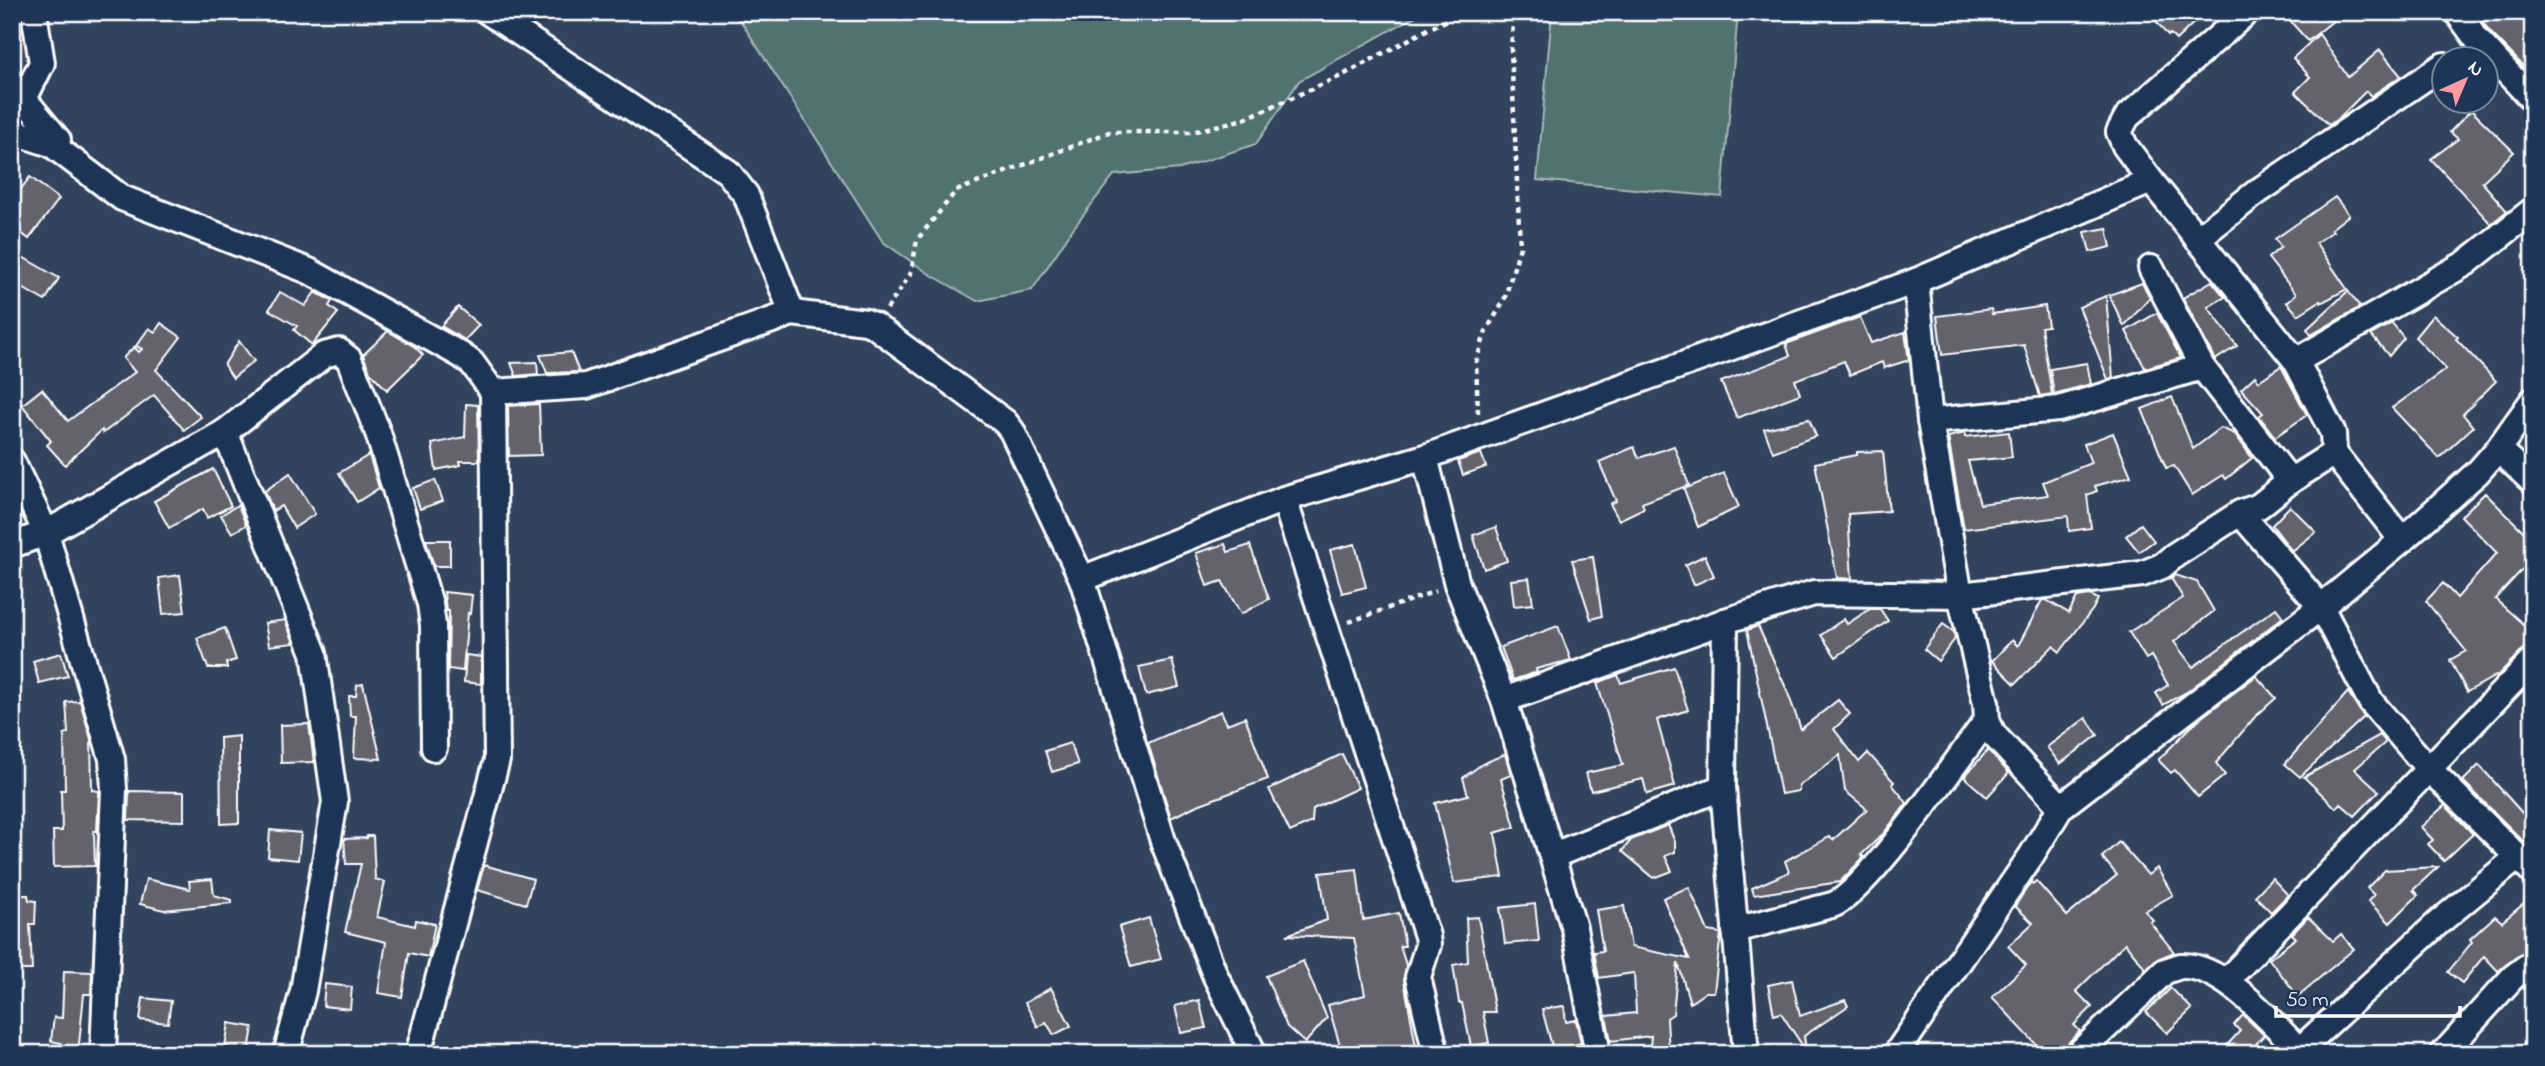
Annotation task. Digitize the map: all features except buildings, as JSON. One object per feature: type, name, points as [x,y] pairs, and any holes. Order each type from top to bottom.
[{"type":"street","points":[[34,12],[42,63],[24,99],[58,140],[51,144]]},
{"type":"street","points":[[488,12],[728,172],[746,195],[792,313]]},
{"type":"street","points":[[2247,12],[2127,117],[2119,132],[2151,181],[2296,361],[2333,433],[2334,453],[2402,540]]},
{"type":"street","points":[[2457,12],[2478,41],[2533,100]]},
{"type":"street","points":[[2471,46],[2478,41]]},
{"type":"street","points":[[2197,239],[2257,191],[2430,74]]},
{"type":"street","points":[[12,131],[51,144],[122,198],[309,271],[461,355],[472,363],[493,392],[497,760],[418,1054]]},
{"type":"street","points":[[1082,579],[1284,499],[1425,457],[1916,281],[2151,181]]},
{"type":"street","points":[[2296,361],[2466,263],[2533,210]]},
{"type":"street","points":[[2151,268],[2202,366],[2290,481]]},
{"type":"street","points":[[1916,281],[1930,421],[1960,595],[1986,703],[1987,720],[1993,734],[2061,807]]},
{"type":"street","points":[[493,392],[586,386],[792,313],[858,321],[875,326],[1005,422],[1012,431],[1082,579],[1163,841],[1215,975],[1254,1054]]},
{"type":"street","points":[[12,545],[46,533],[225,432],[324,355],[339,351],[349,359],[378,433],[430,604],[433,625],[434,748]]},
{"type":"street","points":[[1930,421],[2059,409],[2202,366]]},
{"type":"street","points":[[1896,1054],[2031,856],[2061,807],[2321,607],[2402,540],[2478,472],[2533,400]]},
{"type":"street","points":[[225,432],[314,653],[335,802],[303,991],[286,1054]]},
{"type":"street","points":[[2498,449],[2533,482]]},
{"type":"street","points":[[1504,699],[1725,621],[1814,593],[1960,595],[2142,574],[2162,566],[2240,513],[2259,506],[2290,481],[2334,453]]},
{"type":"street","points":[[1425,457],[1457,584],[1504,699],[1574,928],[1598,1054]]},
{"type":"street","points":[[12,461],[46,533],[112,759],[114,789],[103,1054]]},
{"type":"street","points":[[1284,499],[1428,940],[1418,977],[1436,1054]]},
{"type":"street","points":[[2078,1054],[2165,971],[2181,966],[2207,972],[2226,981],[2297,1052],[2438,923],[2526,865],[2429,769],[2371,702],[2321,607],[2240,513]]},
{"type":"street","points":[[1725,621],[1723,787],[1746,1054]]},
{"type":"street","points":[[2226,981],[2533,660]]},
{"type":"street","points":[[1735,930],[1838,904],[1846,898],[1899,837],[1987,720]]},
{"type":"street","points":[[1552,856],[1723,787]]},
{"type":"street","points":[[2443,1054],[2512,977],[2533,962]]},
{"type":"path","points":[[875,326],[911,273],[917,240],[956,191],[1025,162],[1109,132],[1192,132],[1244,119],[1341,76],[1465,12]]},
{"type":"path","points":[[1479,438],[1476,362],[1486,331],[1504,301],[1520,247],[1511,49],[1514,12]]},
{"type":"path","points":[[1328,629],[1457,584]]},
{"type":"green space","points":[[732,12],[1423,12],[1299,81],[1256,144],[1180,169],[1114,175],[1072,230],[1032,290],[977,301],[928,273],[883,242],[742,23]]},
{"type":"green space","points":[[1552,12],[1738,12],[1722,197],[1537,180]]}]
